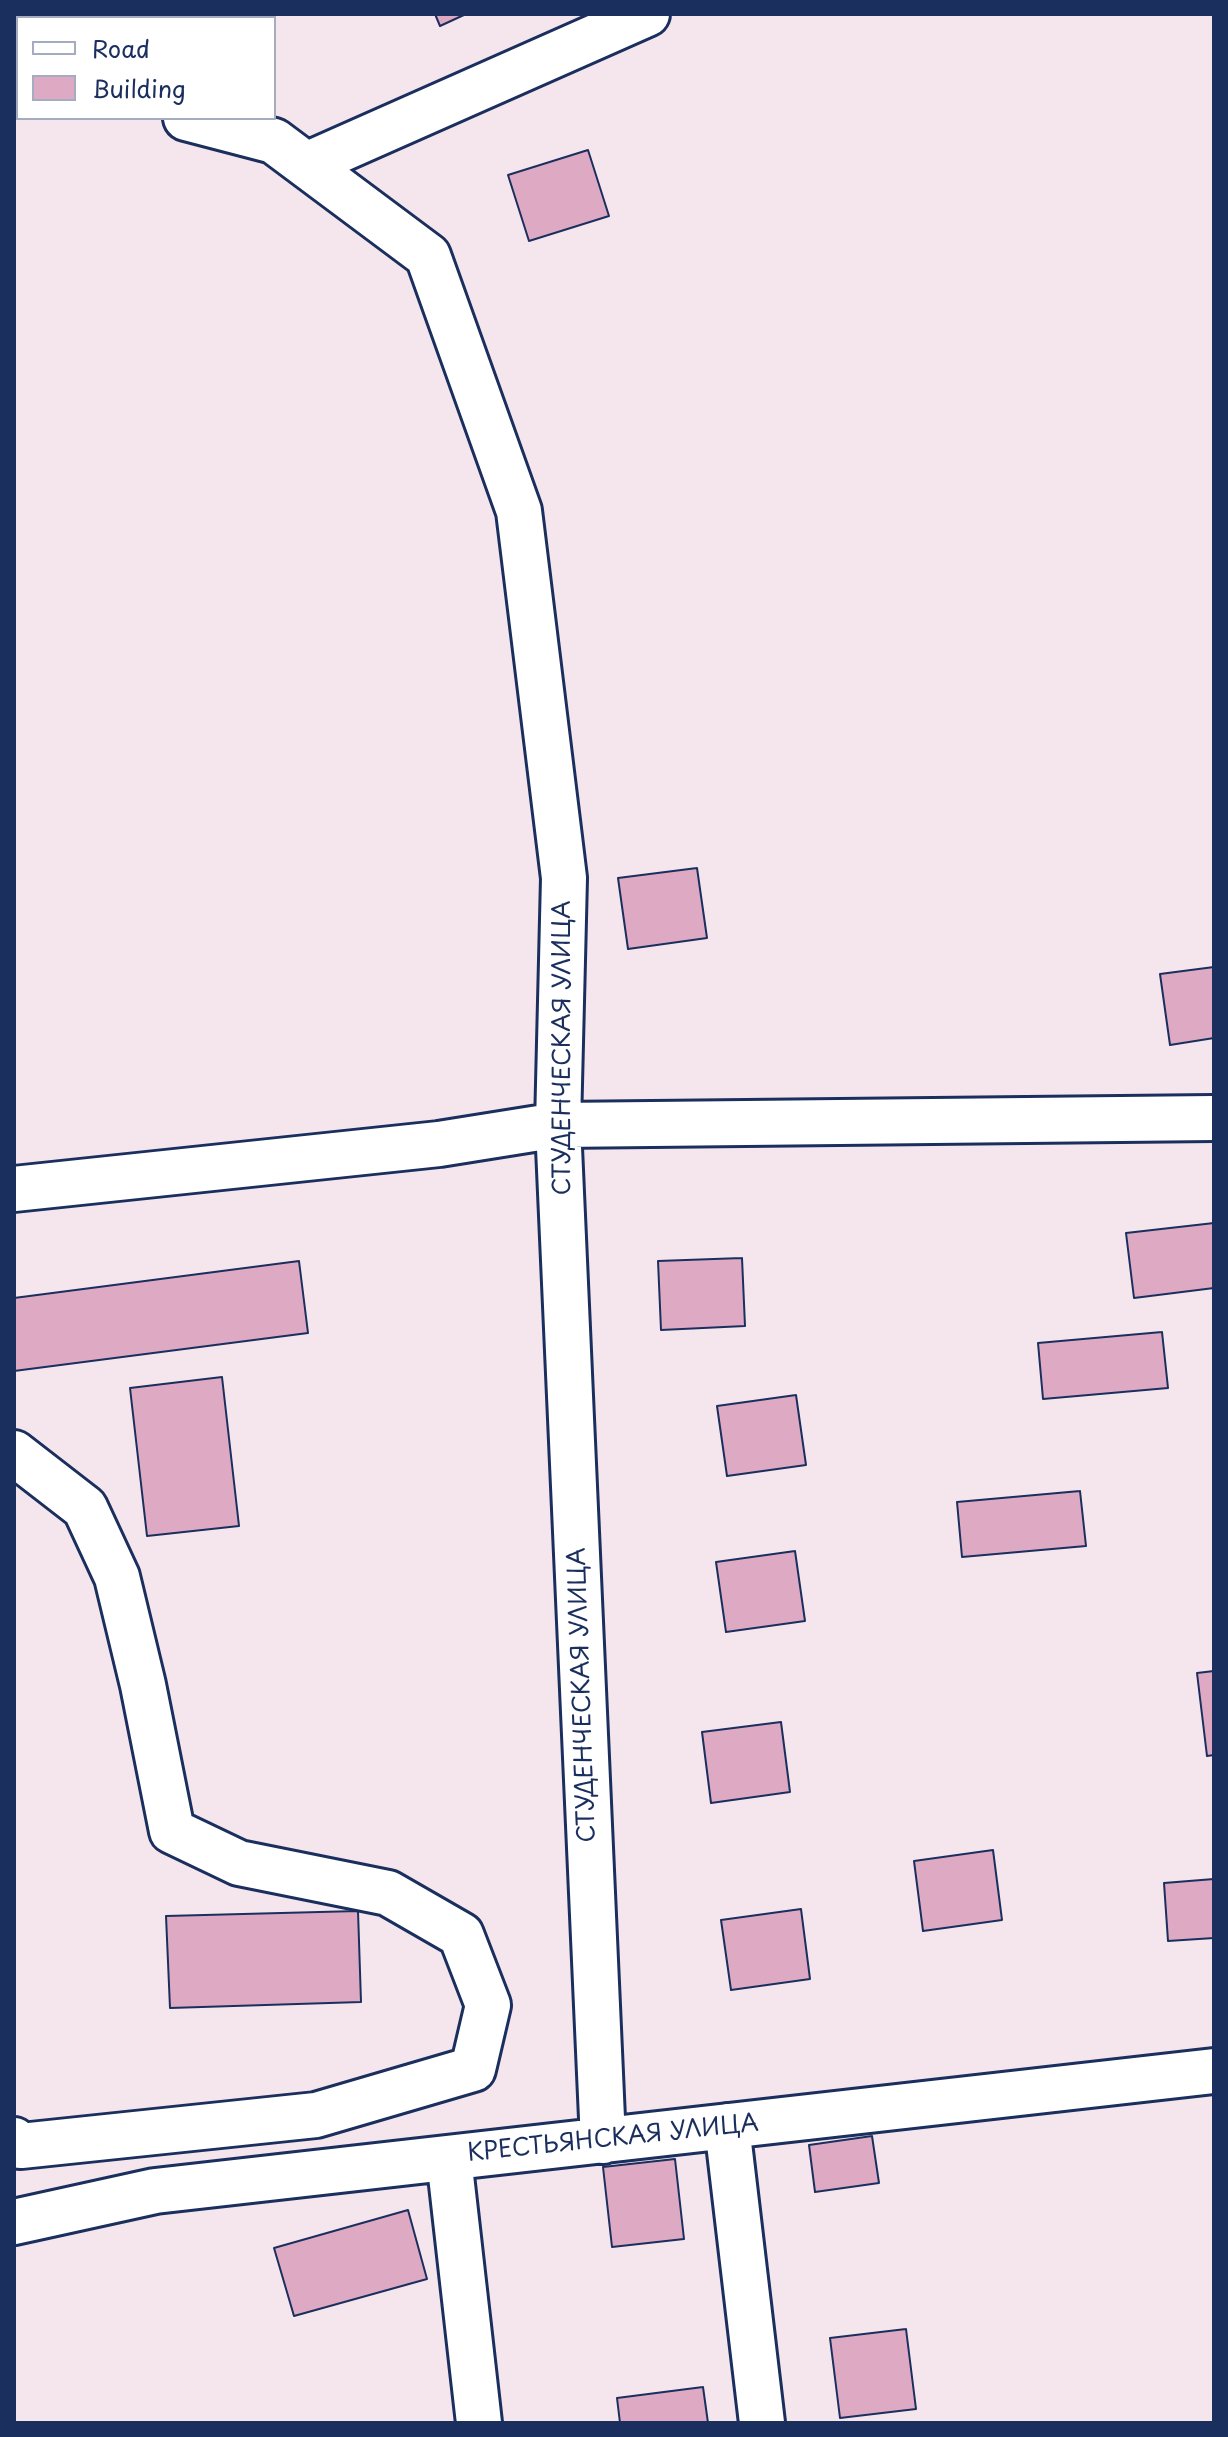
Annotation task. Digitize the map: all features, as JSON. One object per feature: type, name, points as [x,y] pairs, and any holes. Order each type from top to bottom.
[{"type":"street","points":[[306,165],[647,14]]},
{"type":"street","name":"СТУДЕНЧЕСКАЯ УЛИЦА","points":[[194,120],[274,141],[428,256],[519,511],[564,878],[558,1125],[603,2141]]},
{"type":"street","points":[[14,1189],[439,1144],[558,1125],[1214,1118]]},
{"type":"street","points":[[14,1453],[85,1508],[117,1577],[143,1685],[172,1831],[239,1863],[388,1893],[461,1935],[488,2005],[473,2069],[316,2115],[21,2146],[14,2140]]},
{"type":"street","name":"КРЕСТЬЯНСКАЯ УЛИЦА","points":[[14,2222],[155,2191],[1214,2071]]},
{"type":"street","points":[[727,2126],[762,2423]]},
{"type":"street","points":[[449,2158],[479,2423]]},
{"type":"building","points":[[435,14],[466,14],[440,26]]},
{"type":"building","points":[[588,150],[609,216],[529,241],[508,175]]},
{"type":"building","points":[[697,868],[707,938],[628,949],[618,878]]},
{"type":"building","points":[[1214,967],[1214,1038],[1170,1045],[1160,974]]},
{"type":"building","points":[[1214,1223],[1214,1288],[1134,1298],[1126,1233]]},
{"type":"building","points":[[742,1258],[745,1326],[661,1330],[658,1261]]},
{"type":"building","points":[[299,1261],[308,1333],[14,1371],[14,1298]]},
{"type":"building","points":[[1162,1332],[1168,1388],[1043,1399],[1038,1343]]},
{"type":"building","points":[[222,1377],[239,1526],[147,1536],[130,1388]]},
{"type":"building","points":[[796,1395],[806,1465],[727,1476],[717,1406]]},
{"type":"building","points":[[1080,1491],[1086,1546],[962,1557],[957,1502]]},
{"type":"building","points":[[795,1551],[805,1621],[726,1632],[716,1562]]},
{"type":"building","points":[[1214,1671],[1214,1755],[1207,1756],[1197,1673]]},
{"type":"building","points":[[781,1722],[790,1792],[711,1803],[702,1732]]},
{"type":"building","points":[[993,1850],[1002,1920],[923,1931],[914,1861]]},
{"type":"building","points":[[1214,1879],[1214,1938],[1168,1941],[1164,1883]]},
{"type":"building","points":[[801,1909],[810,1979],[731,1990],[721,1920]]},
{"type":"building","points":[[358,1911],[361,2002],[170,2008],[166,1916]]},
{"type":"building","points":[[872,2136],[879,2183],[815,2192],[809,2145]]},
{"type":"building","points":[[675,2159],[684,2239],[612,2247],[603,2167]]},
{"type":"building","points":[[408,2210],[427,2279],[294,2316],[274,2248]]},
{"type":"building","points":[[906,2329],[916,2409],[840,2418],[830,2338]]},
{"type":"building","points":[[703,2387],[708,2423],[620,2423],[617,2398]]}]
